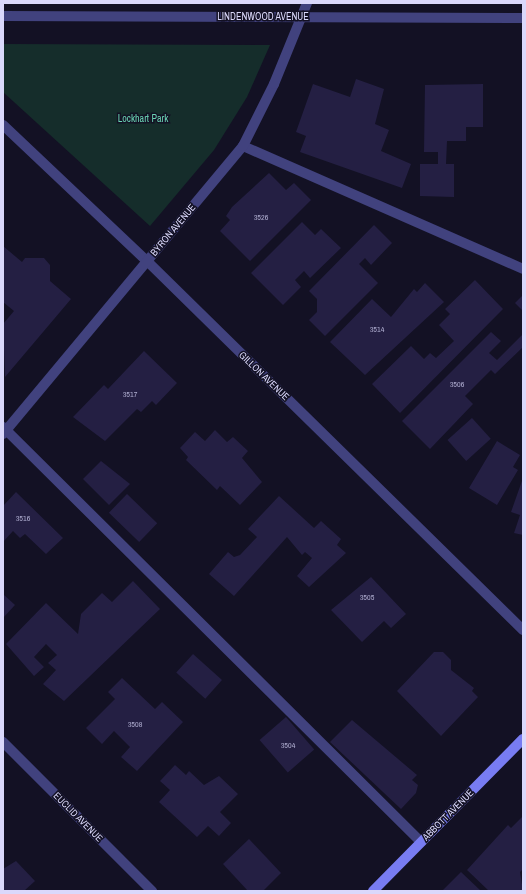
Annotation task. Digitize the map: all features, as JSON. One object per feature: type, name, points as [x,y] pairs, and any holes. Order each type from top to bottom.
[{"type":"street","name":"BYRON AVENUE","points":[[4,431],[243,146],[303,17],[306,3]]},
{"type":"street","name":"LINDENWOOD AVENUE","points":[[3,16],[523,18]]},
{"type":"street","name":"GILLON AVENUE","points":[[3,125],[147,261],[523,630]]},
{"type":"street","points":[[243,146],[523,269]]},
{"type":"street","points":[[4,431],[421,842]]},
{"type":"street","name":"ABBOTT AVENUE","points":[[372,891],[523,739]]},
{"type":"street","name":"EUCLID AVENUE","points":[[3,742],[152,891]]},
{"type":"green space","name":"Lockhart Park","points":[[3,44],[270,45],[247,97],[214,150],[150,226],[3,92]]},
{"type":"building","points":[[356,79],[384,89],[375,124],[389,130],[381,151],[411,164],[402,188],[300,152],[306,136],[296,132],[313,84],[350,97]]},
{"type":"building","points":[[483,84],[483,127],[466,127],[466,141],[447,141],[446,164],[454,164],[454,197],[420,196],[420,164],[438,164],[438,152],[424,152],[425,85]]},
{"type":"building","points":[[269,173],[286,190],[294,183],[311,200],[250,261],[220,231],[230,220],[226,216],[232,207]]},
{"type":"building","points":[[302,222],[315,235],[321,229],[341,248],[310,278],[304,271],[295,280],[301,287],[283,305],[251,273]]},
{"type":"building","points":[[374,225],[392,243],[371,265],[365,258],[359,264],[378,283],[325,336],[309,320],[317,312],[317,299],[309,291]]},
{"type":"building","points":[[3,246],[22,262],[25,258],[44,258],[50,265],[50,281],[71,299],[5,377],[3,324],[14,311],[3,302]]},
{"type":"building","points":[[475,280],[503,309],[400,413],[372,384],[411,346],[424,359],[430,353],[436,358],[454,341],[439,325],[450,314],[445,309]]},
{"type":"building","points":[[425,283],[444,302],[365,375],[330,342],[372,299],[391,317],[414,289],[417,292]]},
{"type":"building","points":[[523,295],[523,311],[515,303]]},
{"type":"building","points":[[491,332],[501,341],[489,353],[497,360],[523,334],[523,347],[495,374],[491,370],[465,396],[473,404],[430,449],[402,421]]},
{"type":"building","points":[[144,351],[177,383],[156,405],[152,401],[141,412],[137,409],[105,441],[73,417],[104,385],[108,389]]},
{"type":"building","points":[[472,418],[491,439],[466,461],[447,440]]},
{"type":"building","points":[[215,430],[227,442],[233,437],[248,451],[242,458],[262,482],[240,505],[220,486],[217,490],[186,460],[188,457],[180,448],[195,432],[205,441]]},
{"type":"building","points":[[497,441],[520,455],[513,467],[518,470],[497,505],[469,488]]},
{"type":"building","points":[[101,461],[130,484],[109,505],[83,479]]},
{"type":"building","points":[[523,478],[523,535],[514,533],[520,515],[511,512]]},
{"type":"building","points":[[16,492],[63,538],[46,554],[25,534],[20,538],[13,531],[3,542],[3,506]]},
{"type":"building","points":[[127,494],[157,523],[139,542],[109,513]]},
{"type":"building","points":[[279,496],[314,528],[321,521],[341,539],[337,545],[346,553],[309,587],[297,576],[312,558],[305,552],[302,555],[287,537],[234,596],[209,574],[228,552],[234,557],[240,555],[257,537],[248,529]]},
{"type":"building","points":[[371,577],[406,614],[391,628],[384,621],[362,642],[331,610]]},
{"type":"building","points":[[133,581],[160,609],[64,701],[43,684],[56,670],[48,663],[57,655],[46,644],[34,657],[44,667],[34,676],[6,644],[46,603],[78,634],[81,614],[102,593],[112,602]]},
{"type":"building","points":[[3,594],[15,605],[3,618]]},
{"type":"building","points":[[434,652],[443,652],[451,660],[451,670],[474,688],[472,691],[478,697],[441,736],[397,691]]},
{"type":"building","points":[[193,654],[222,680],[205,699],[176,673]]},
{"type":"building","points":[[122,678],[155,709],[162,702],[183,722],[137,771],[121,757],[130,747],[114,731],[102,744],[86,728],[115,699],[108,692]]},
{"type":"building","points":[[286,717],[314,749],[288,772],[260,740]]},
{"type":"building","points":[[352,720],[417,775],[412,780],[418,785],[416,793],[401,809],[330,742]]},
{"type":"building","points":[[175,765],[186,775],[189,771],[204,785],[219,776],[238,794],[220,812],[231,823],[219,836],[208,826],[197,837],[159,802],[170,790],[160,781]]},
{"type":"building","points":[[523,816],[523,869],[520,872],[523,891],[489,891],[467,870],[508,825],[511,828]]},
{"type":"building","points":[[249,839],[281,873],[263,891],[248,891],[223,864]]},
{"type":"building","points":[[16,861],[35,881],[24,891],[3,891],[3,869]]},
{"type":"building","points":[[461,872],[481,891],[442,891]]}]
